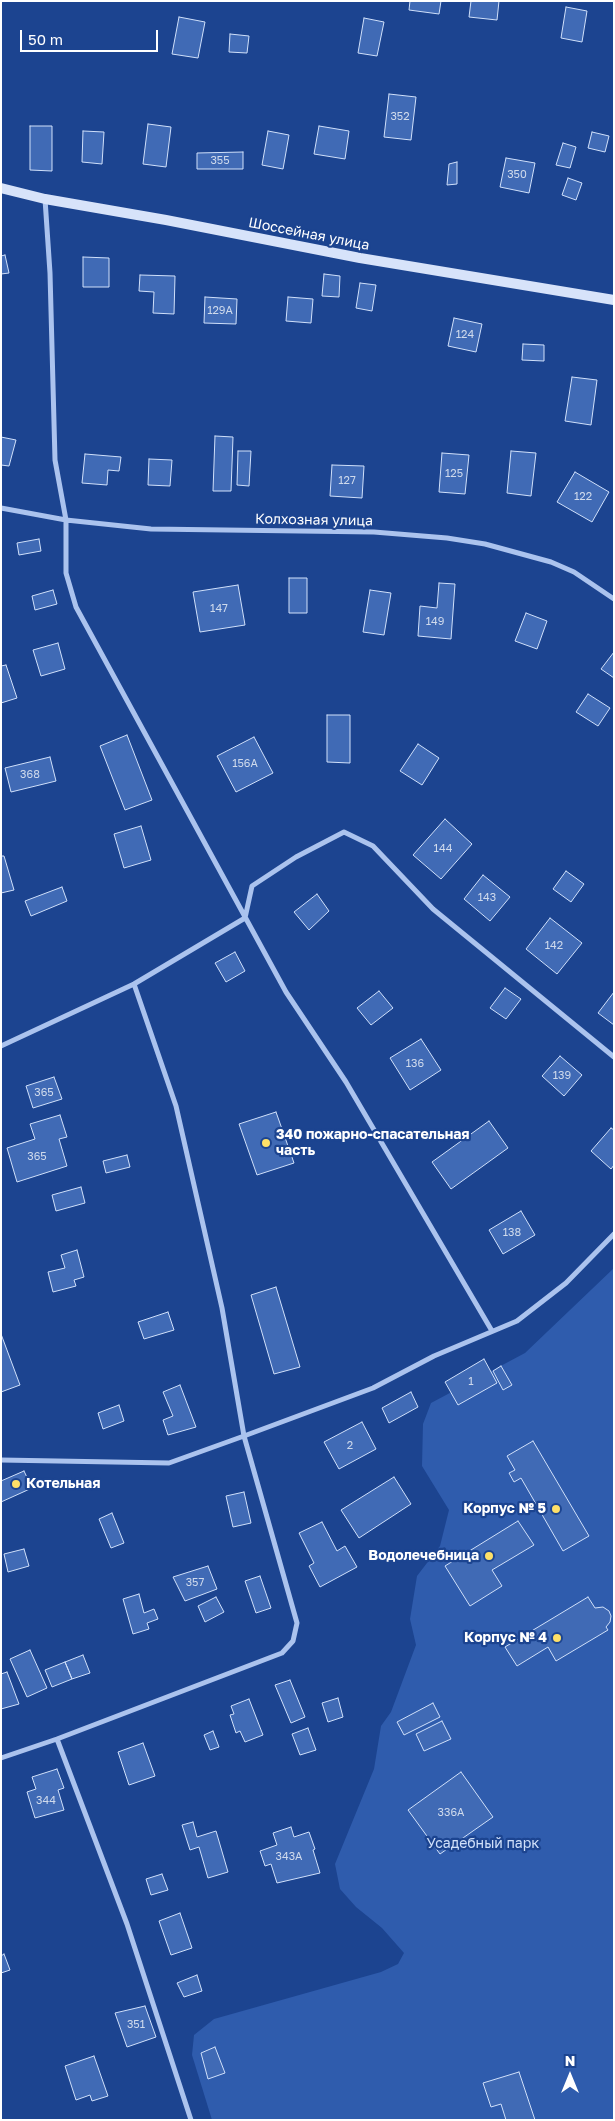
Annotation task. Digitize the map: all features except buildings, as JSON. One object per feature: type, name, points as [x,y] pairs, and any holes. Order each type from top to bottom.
[{"type":"street","name":"Шоссейная улица","points":[[1,188],[45,199],[166,220],[360,258],[614,300]]},
{"type":"street","points":[[45,199],[50,273],[55,460],[66,520],[66,573],[76,607],[286,992],[346,1082],[492,1331]]},
{"type":"street","name":"Колхозная улица","points":[[1,508],[66,520],[151,529],[374,532],[447,538],[485,544],[550,562],[574,572],[614,598]]},
{"type":"street","points":[[1,1046],[134,984],[245,918],[252,886],[296,857],[344,832],[373,846],[433,909],[614,1057]]},
{"type":"street","points":[[1,1758],[57,1740],[282,1653],[293,1641],[296,1623],[244,1436],[222,1308],[176,1106],[134,984]]},
{"type":"street","points":[[1,1460],[169,1463],[244,1436],[373,1388],[434,1356],[517,1321],[566,1283],[614,1234]]},
{"type":"street","points":[[57,1740],[127,1924],[191,2120]]},
{"type":"green space","name":"Усадебный парк","points":[[614,1268],[614,2120],[212,2120],[192,2055],[194,2035],[214,2019],[381,1972],[398,1964],[404,1953],[382,1928],[356,1907],[340,1889],[335,1864],[374,1769],[381,1726],[391,1712],[416,1645],[410,1619],[417,1576],[440,1546],[449,1510],[422,1466],[423,1424],[431,1403],[525,1353]]},
{"type":"place","name":"340 пожарно-спасательная часть","points":[[266,1143]]},
{"type":"place","name":"Котельная","points":[[16,1484]]},
{"type":"place","name":"Корпус № 5","points":[[556,1509]]},
{"type":"place","name":"Водолечебница","points":[[489,1556]]},
{"type":"place","name":"Корпус № 4","points":[[557,1638]]}]
